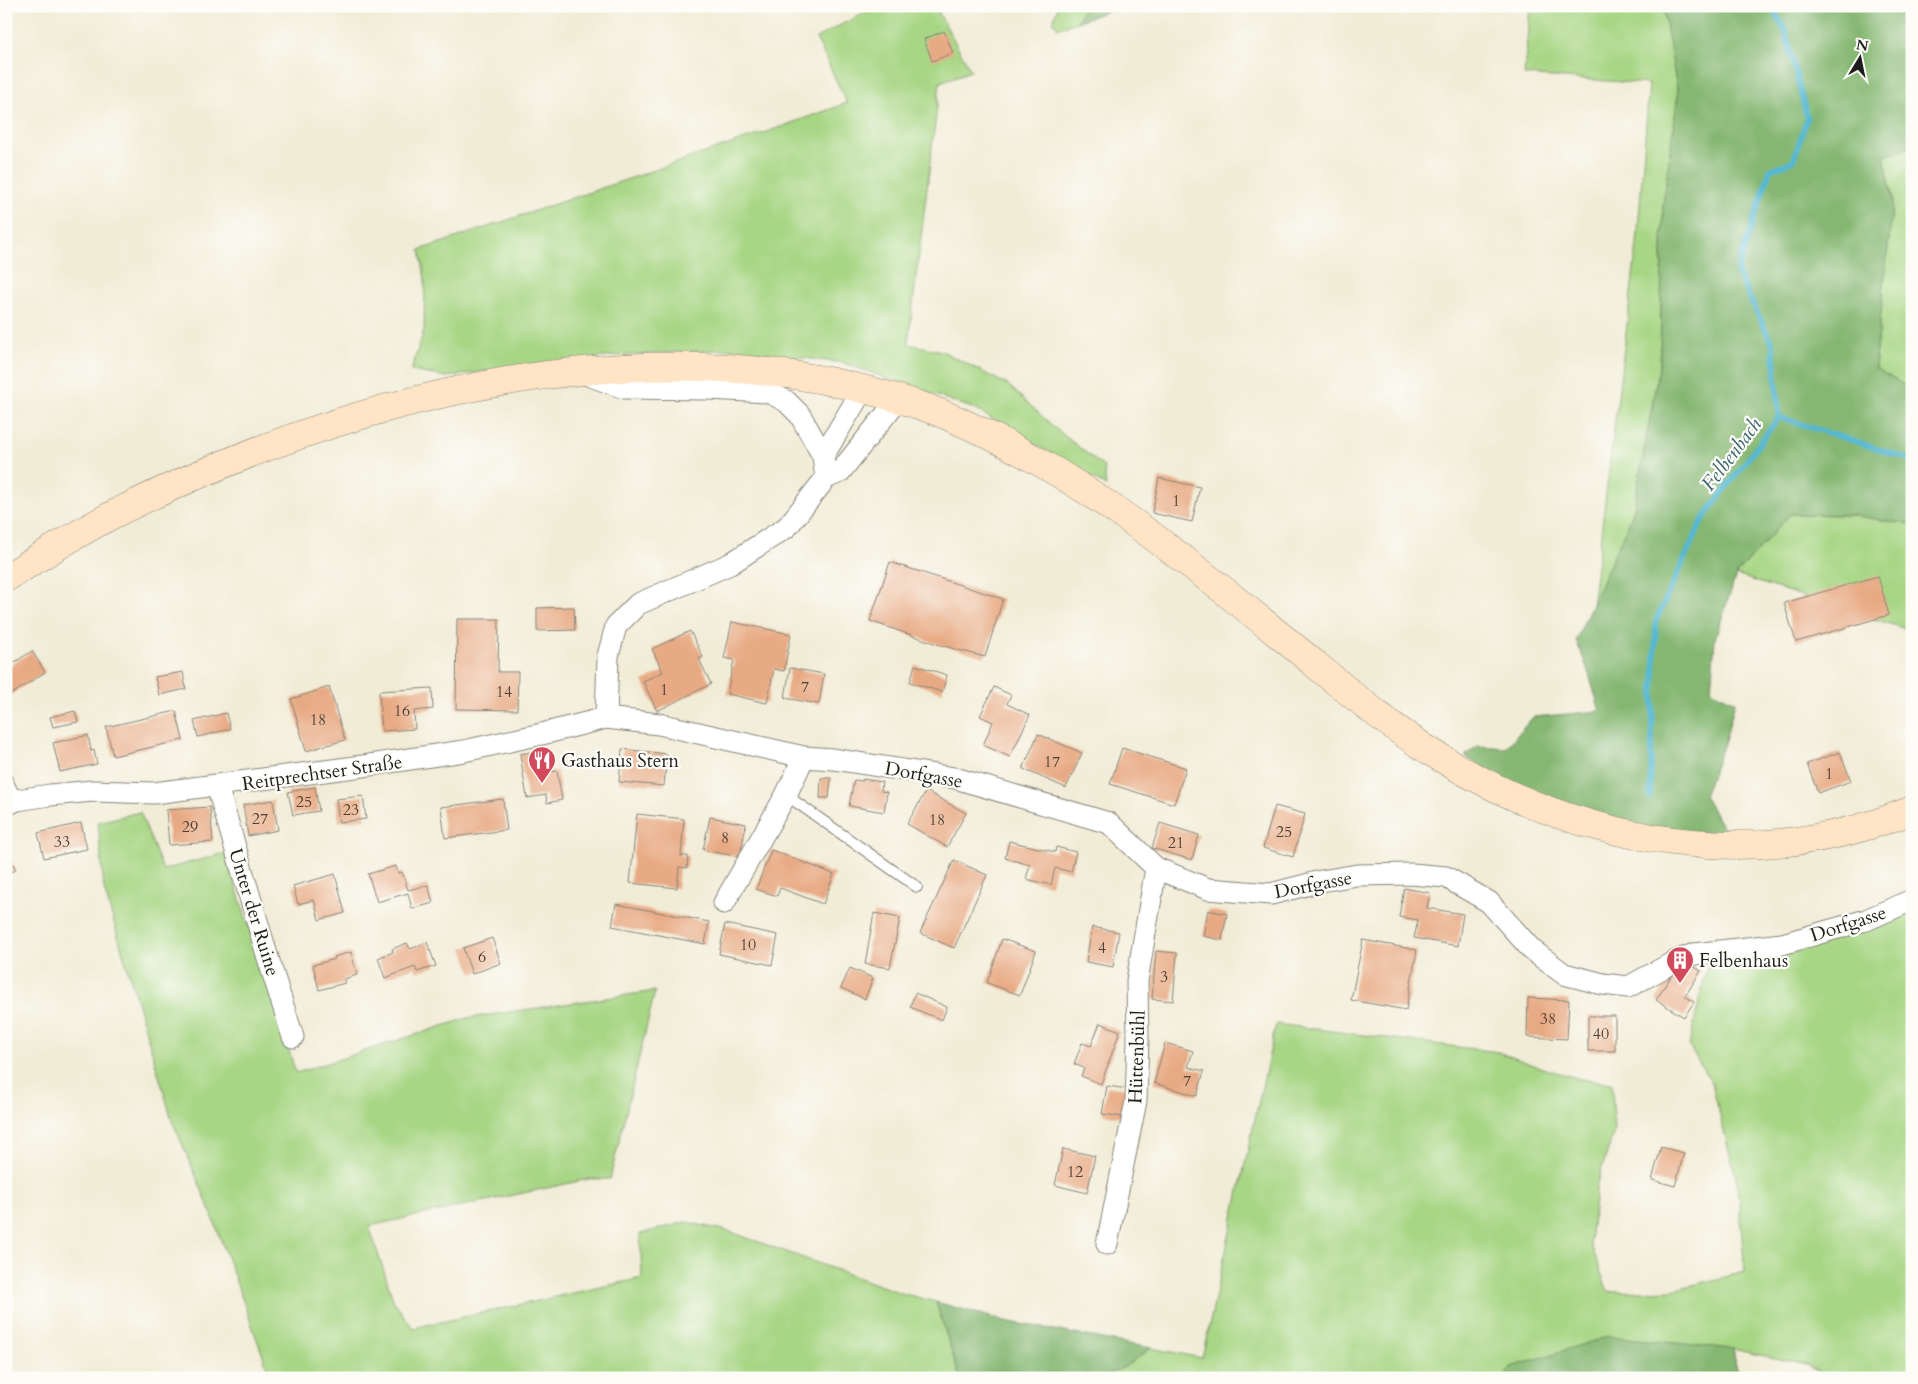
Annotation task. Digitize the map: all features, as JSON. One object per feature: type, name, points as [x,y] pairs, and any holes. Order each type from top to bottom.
[{"type":"main road","points":[[6,578],[118,512],[185,480],[304,433],[364,415],[432,396],[498,383],[580,372],[648,368],[748,370],[804,377],[863,388],[899,398],[941,414],[1048,466],[1104,501],[1223,589],[1388,723],[1441,758],[1496,788],[1549,812],[1612,831],[1674,842],[1727,844],[1799,840],[1847,831],[1912,810]]},
{"type":"street","points":[[580,372],[624,388],[768,392],[786,401],[800,415],[823,456],[826,478]]},
{"type":"street","points":[[823,456],[863,388]]},
{"type":"street","points":[[606,718],[608,656],[616,626],[638,604],[730,564],[787,527],[826,478],[840,472],[847,465],[899,398]]},
{"type":"street","points":[[607,688],[639,722]]},
{"type":"street","name":"Dorfgasse","points":[[606,718],[659,724],[804,757],[833,759],[955,778],[1109,823],[1156,868],[1208,890],[1271,894],[1357,874],[1412,874],[1446,877],[1490,902],[1532,950],[1564,974],[1603,984],[1628,987],[1676,961],[1694,954],[1782,944],[1866,920],[1912,900]]},
{"type":"street","name":"Reitprechtser Straße","points":[[12,803],[50,795],[93,791],[154,793],[218,786],[464,751],[606,718]]},
{"type":"street","points":[[724,903],[786,795],[804,757]]},
{"type":"street","name":"Unter der Ruine","points":[[218,786],[293,1037]]},
{"type":"street","name":"Hüttenbühl","points":[[1107,1244],[1136,1101],[1138,981],[1156,868]]},
{"type":"lane","points":[[708,389],[748,370]]},
{"type":"lane","points":[[6,778],[12,803]]},
{"type":"lane","points":[[786,795],[917,887]]},
{"type":"green space","points":[[877,6],[935,6],[971,71],[940,82],[908,344],[942,351],[1008,385],[1056,429],[1104,467],[1106,486],[975,409],[843,363],[733,349],[614,356],[447,377],[411,371],[424,330],[425,279],[420,250],[847,103],[816,38]]},
{"type":"green space","points":[[1058,6],[1085,6],[1077,22],[1058,28],[1053,22]]},
{"type":"green space","points":[[1085,6],[1121,6],[1077,22]]},
{"type":"green space","points":[[1530,6],[1663,6],[1678,94],[1663,205],[1660,362],[1633,513],[1592,606],[1637,244],[1649,84],[1524,75]]},
{"type":"green space","points":[[1663,6],[1895,6],[1912,34],[1912,147],[1884,155],[1893,200],[1875,368],[1912,390],[1912,525],[1851,515],[1790,514],[1736,575],[1715,639],[1711,690],[1735,702],[1725,741],[1704,796],[1727,834],[1646,829],[1502,781],[1465,756],[1477,746],[1506,748],[1533,717],[1600,711],[1576,640],[1633,513],[1660,362],[1663,205],[1678,94]]},
{"type":"green space","points":[[1895,6],[1912,6],[1912,34]]},
{"type":"green space","points":[[1912,147],[1912,390],[1875,368],[1893,200],[1884,155]]},
{"type":"green space","points":[[1790,514],[1851,515],[1912,525],[1912,631],[1736,575]]},
{"type":"green space","points":[[140,812],[163,870],[225,853],[296,1073],[468,1018],[655,991],[610,1179],[589,1179],[369,1226],[394,1302],[413,1328],[642,1278],[640,1234],[686,1222],[728,1231],[901,1293],[936,1302],[960,1378],[271,1378],[209,1207],[172,1120],[104,889],[98,822]]},
{"type":"green space","points":[[1912,908],[1912,1378],[1829,1378],[1806,1365],[1733,1349],[1738,1378],[1101,1378],[1126,1366],[1151,1348],[1202,1358],[1276,1024],[1498,1052],[1580,1079],[1612,1083],[1614,1132],[1597,1183],[1590,1242],[1608,1292],[1672,1290],[1745,1272],[1737,1182],[1712,1084],[1689,1046],[1707,966],[1833,939]]},
{"type":"green space","points":[[936,1302],[1005,1321],[1151,1348],[1126,1366],[1101,1378],[960,1378]]},
{"type":"green space","points":[[1609,1336],[1733,1349],[1738,1378],[1504,1378],[1511,1367]]},
{"type":"building","points":[[944,31],[953,53],[932,61],[924,39]]},
{"type":"building","points":[[1159,478],[1200,487],[1192,522],[1152,513]]},
{"type":"building","points":[[890,562],[1003,599],[985,657],[940,645],[870,621]]},
{"type":"building","points":[[1878,576],[1889,615],[1796,642],[1784,603]]},
{"type":"building","points":[[574,607],[575,630],[537,631],[537,608]]},
{"type":"building","points":[[457,619],[499,619],[498,672],[518,672],[517,710],[456,709]]},
{"type":"building","points":[[732,622],[791,634],[784,671],[774,669],[767,703],[727,694],[734,660],[724,658]]},
{"type":"building","points":[[690,631],[703,657],[699,659],[711,684],[657,711],[643,681],[663,672],[652,649]]},
{"type":"building","points":[[32,651],[45,672],[6,698],[6,668]]},
{"type":"building","points":[[915,665],[947,675],[942,692],[910,682]]},
{"type":"building","points":[[790,668],[824,674],[819,704],[785,698]]},
{"type":"building","points":[[183,672],[186,689],[159,695],[155,677]]},
{"type":"building","points":[[329,687],[345,740],[306,751],[291,699]]},
{"type":"building","points":[[994,687],[1011,695],[1007,704],[1030,715],[1010,757],[983,745],[993,722],[980,716]]},
{"type":"building","points":[[432,688],[433,709],[414,711],[415,729],[382,731],[379,691]]},
{"type":"building","points":[[75,711],[78,722],[53,727],[50,717]]},
{"type":"building","points":[[176,711],[183,740],[113,756],[106,727]]},
{"type":"building","points":[[226,713],[230,729],[198,737],[194,721]]},
{"type":"building","points":[[1038,734],[1082,753],[1066,788],[1023,769]]},
{"type":"building","points":[[88,735],[91,751],[94,750],[97,764],[60,772],[53,743]]},
{"type":"building","points":[[1122,748],[1186,768],[1174,804],[1110,784]]},
{"type":"building","name":"Gasthaus Stern","points":[[548,749],[551,772],[557,771],[562,800],[547,803],[546,795],[527,798],[520,754]]},
{"type":"building","points":[[622,749],[667,754],[664,786],[619,782]]},
{"type":"building","points":[[1840,752],[1851,781],[1818,793],[1807,764]]},
{"type":"building","points":[[821,778],[831,778],[829,798],[820,798]]},
{"type":"building","points":[[863,779],[882,782],[881,791],[887,792],[884,812],[849,806],[854,780],[863,781]]},
{"type":"building","points":[[315,787],[319,811],[293,815],[288,792]]},
{"type":"building","points":[[926,791],[966,813],[947,847],[907,824]]},
{"type":"building","points":[[363,796],[366,819],[339,822],[336,799]]},
{"type":"building","points":[[503,799],[507,830],[445,838],[441,807]]},
{"type":"building","points":[[273,800],[278,830],[248,836],[243,805]]},
{"type":"building","points":[[1275,806],[1305,814],[1293,857],[1263,848]]},
{"type":"building","points":[[210,807],[213,842],[169,845],[166,810]]},
{"type":"building","points":[[637,814],[684,819],[681,856],[688,856],[687,868],[679,867],[677,888],[630,883]]},
{"type":"building","points":[[710,817],[746,824],[740,857],[703,850]]},
{"type":"building","points":[[81,823],[87,849],[44,858],[38,833]]},
{"type":"building","points":[[1160,823],[1199,835],[1192,860],[1152,848]]},
{"type":"building","points":[[1009,841],[1055,852],[1056,847],[1076,852],[1071,872],[1055,868],[1051,885],[1026,879],[1030,865],[1005,858]]},
{"type":"building","points":[[6,850],[16,870],[6,874]]},
{"type":"building","points":[[771,850],[834,874],[823,904],[780,888],[777,896],[756,889]]},
{"type":"building","points":[[954,860],[987,875],[954,948],[920,933]]},
{"type":"building","points":[[396,866],[398,873],[402,872],[408,890],[428,885],[433,903],[412,909],[408,893],[377,902],[368,874]]},
{"type":"building","points":[[335,874],[345,913],[319,920],[314,900],[298,904],[293,886]]},
{"type":"building","points":[[1404,888],[1430,893],[1427,908],[1463,914],[1458,946],[1414,938],[1418,920],[1399,917]]},
{"type":"building","points":[[616,904],[709,922],[705,944],[612,926]]},
{"type":"building","points":[[1208,910],[1227,914],[1222,940],[1203,936]]},
{"type":"building","points":[[874,913],[900,918],[890,968],[865,964]]},
{"type":"building","points":[[725,924],[778,935],[772,965],[719,954]]},
{"type":"building","points":[[1092,927],[1119,932],[1113,967],[1086,962]]},
{"type":"building","points":[[492,938],[501,963],[472,974],[463,948]]},
{"type":"building","points":[[1002,939],[1036,951],[1020,995],[987,983]]},
{"type":"building","points":[[1363,940],[1417,950],[1406,1010],[1351,1000]]},
{"type":"building","points":[[427,942],[436,966],[417,972],[415,967],[385,978],[378,958],[393,952],[392,949],[407,943],[410,949]]},
{"type":"building","points":[[1156,951],[1177,953],[1173,1001],[1152,999]]},
{"type":"building","points":[[351,952],[357,975],[344,979],[345,983],[319,990],[313,965]]},
{"type":"building","name":"Felbenhaus","points":[[1682,959],[1701,971],[1685,996],[1694,1002],[1684,1017],[1656,1000]]},
{"type":"building","points":[[850,968],[873,978],[865,999],[841,988]]},
{"type":"building","points":[[915,993],[947,1007],[942,1020],[910,1007]]},
{"type":"building","points":[[1528,998],[1569,1000],[1567,1039],[1527,1037]]},
{"type":"building","points":[[1588,1016],[1615,1016],[1615,1051],[1588,1051]]},
{"type":"building","points":[[1100,1023],[1120,1031],[1101,1084],[1081,1076],[1084,1068],[1074,1064],[1082,1043],[1091,1046]]},
{"type":"building","points":[[1165,1043],[1193,1051],[1188,1067],[1204,1071],[1197,1096],[1154,1083]]},
{"type":"building","points":[[1107,1086],[1128,1089],[1123,1117],[1102,1114]]},
{"type":"building","points":[[1661,1147],[1684,1153],[1675,1186],[1652,1180]]},
{"type":"building","points":[[1063,1149],[1095,1156],[1087,1193],[1055,1185]]},
{"type":"waterway","name":"Felbenbach","points":[[1650,797],[1656,620],[1703,519],[1779,417],[1773,345],[1737,272],[1770,170],[1793,161],[1807,118],[1785,30],[1771,6]]},
{"type":"waterway","points":[[1779,417],[1912,460]]},
{"type":"place","name":"Gasthaus Stern","points":[[542,784]]},
{"type":"place","name":"Felbenhaus","points":[[1680,984]]}]
